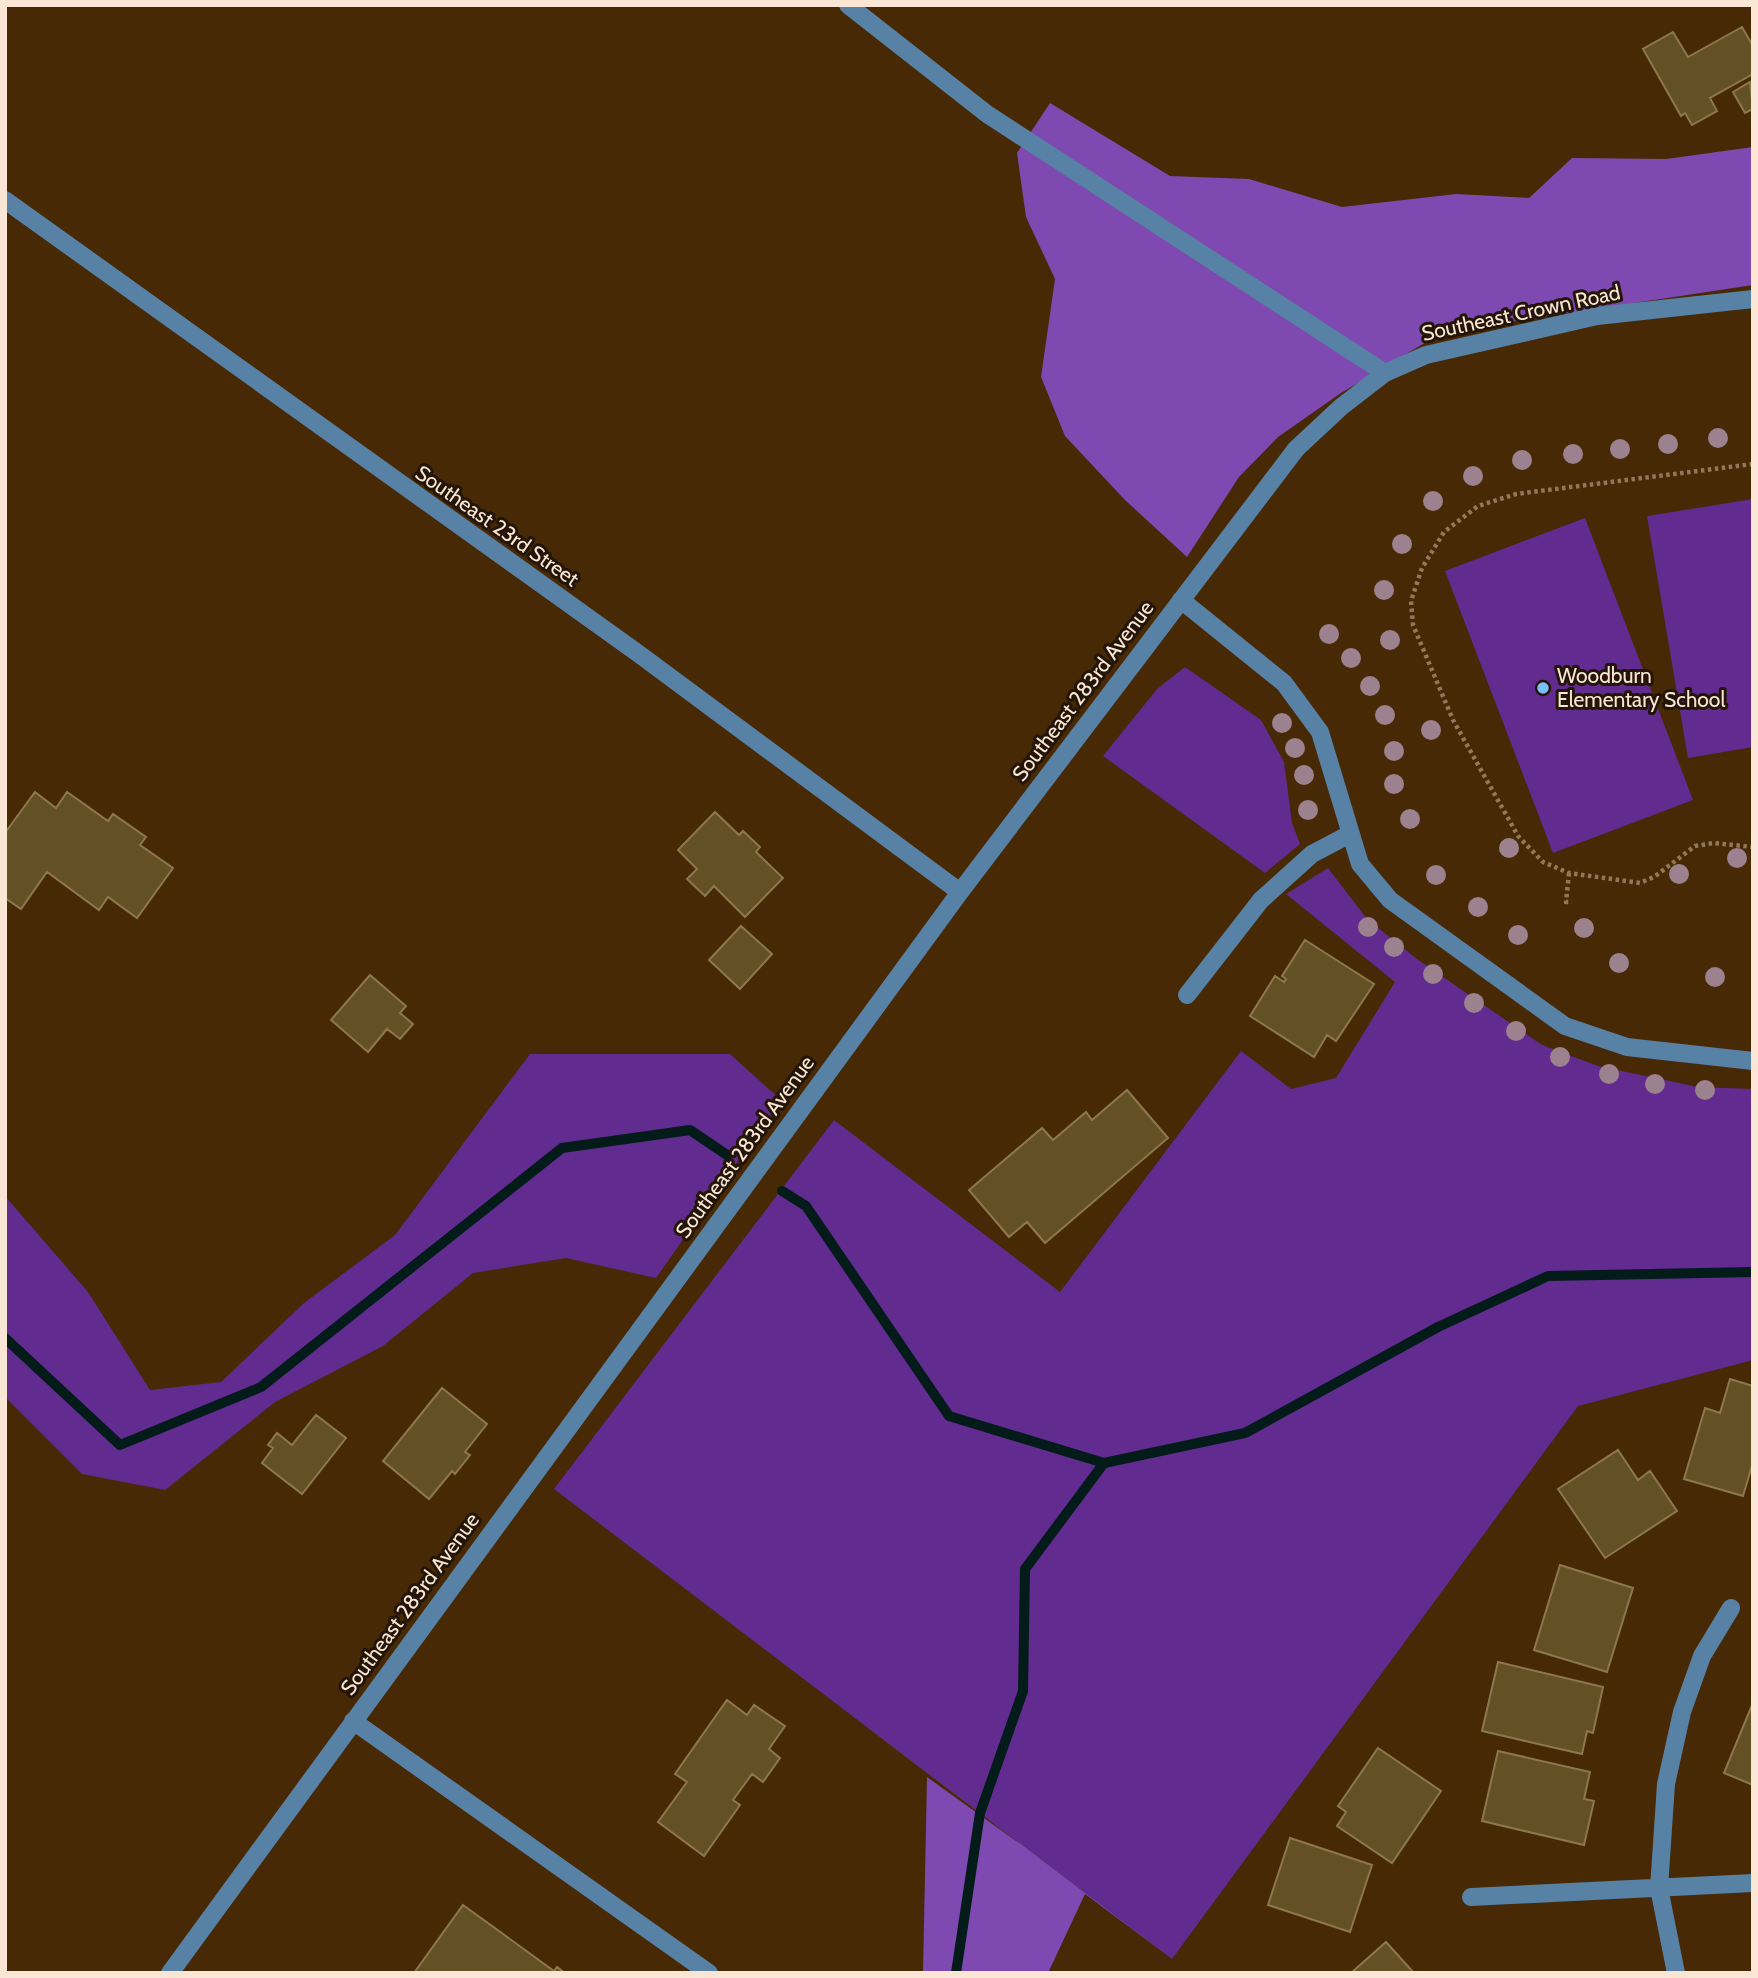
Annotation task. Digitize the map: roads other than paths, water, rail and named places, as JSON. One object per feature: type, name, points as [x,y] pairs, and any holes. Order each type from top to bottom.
[{"type":"street","points":[[848,5],[987,114],[1385,373]]},
{"type":"street","name":"Southeast 23rd Street","points":[[5,200],[639,654],[960,892]]},
{"type":"street","name":"Southeast Crown Road","points":[[1385,373],[1426,355],[1597,316],[1753,299]]},
{"type":"street","name":"Southeast 283rd Avenue","points":[[170,1973],[960,892],[1181,600],[1296,449],[1341,407],[1385,373]]},
{"type":"street","points":[[1181,600],[1284,682],[1320,732],[1360,864],[1390,900],[1564,1026],[1627,1047],[1753,1061]]},
{"type":"street","points":[[1187,996],[1261,900],[1312,854],[1350,834]]},
{"type":"street","points":[[1676,1973],[1659,1888],[1666,1784],[1682,1712],[1702,1656],[1731,1608]]},
{"type":"street","points":[[353,1721],[709,1973]]},
{"type":"street","points":[[1471,1897],[1753,1883]]},
{"type":"waterway","points":[[5,1338],[120,1445],[261,1387],[562,1148],[690,1130],[727,1155]]},
{"type":"waterway","points":[[782,1191],[806,1206],[949,1416],[1104,1463],[1245,1433],[1438,1327],[1548,1276],[1753,1272]]},
{"type":"waterway","points":[[956,1973],[980,1813],[1023,1691],[1025,1569],[1104,1463]]},
{"type":"place","name":"Woodburn Elementary School","points":[[1543,688]]}]
